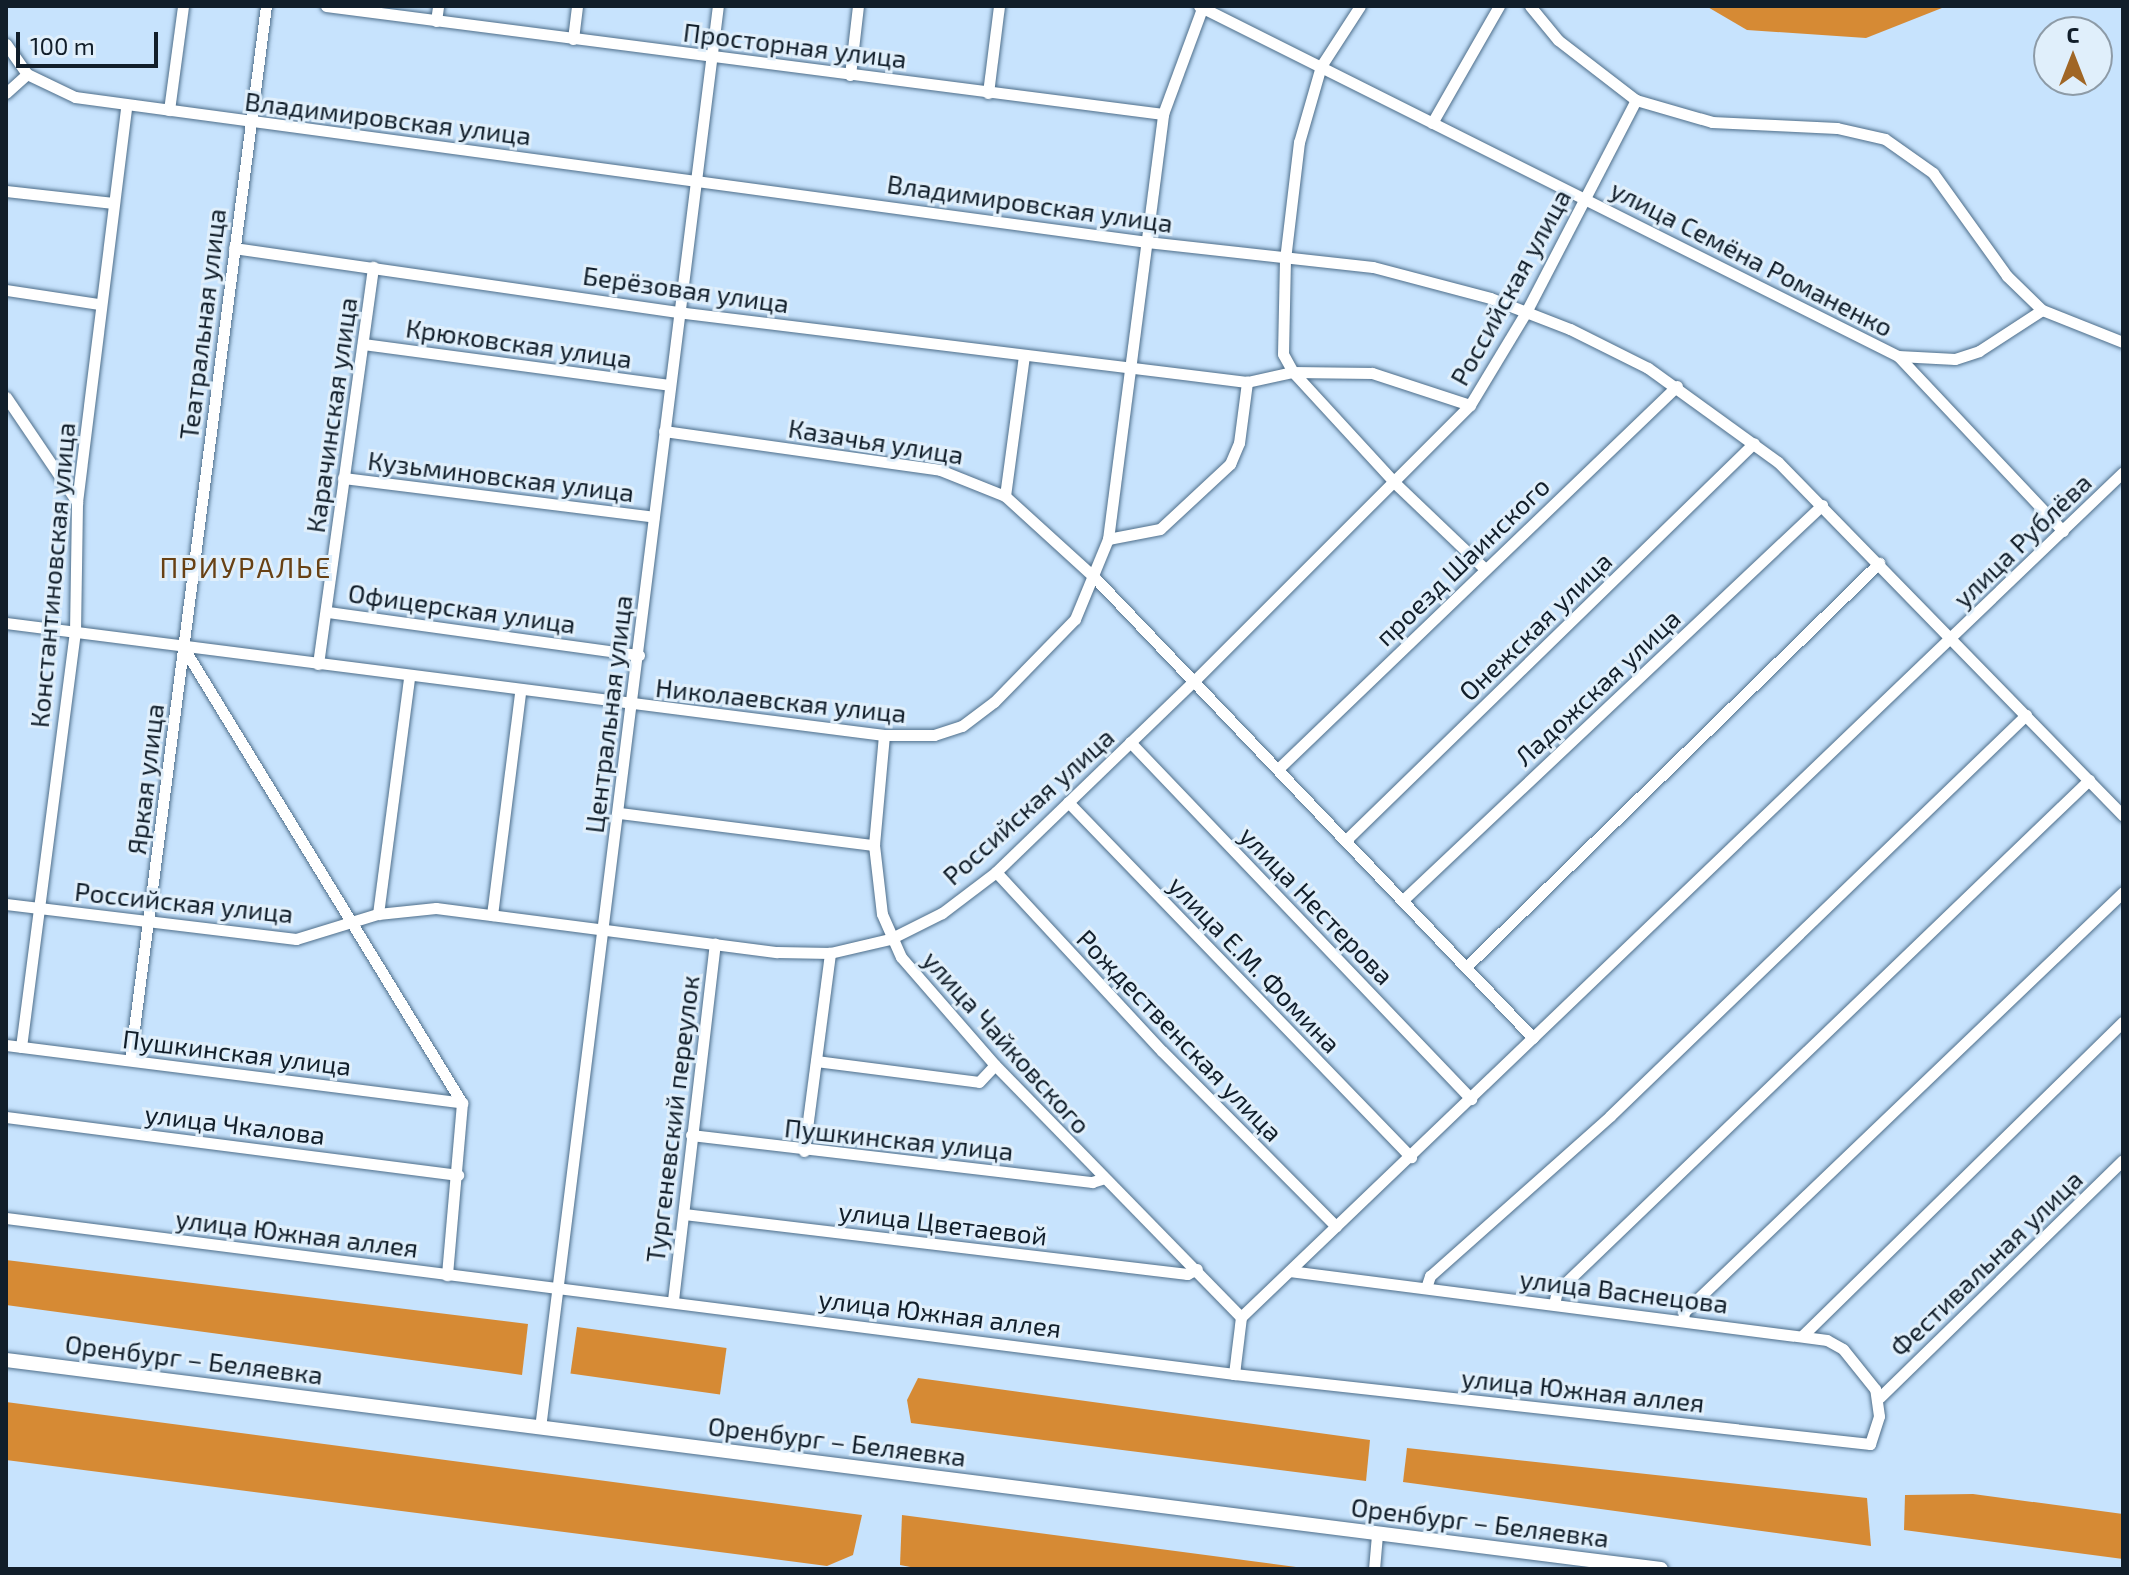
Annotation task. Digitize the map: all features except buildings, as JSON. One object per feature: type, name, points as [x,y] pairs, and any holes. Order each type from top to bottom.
[{"type":"main road","name":"Оренбург – Беляевка","points":[[6,1360],[1661,1569]]},
{"type":"street","points":[[169,110],[183,6]]},
{"type":"street","name":"Театральная улица","points":[[183,647],[266,6]]},
{"type":"street","name":"Просторная улица","points":[[326,6],[1163,114]]},
{"type":"street","points":[[436,21],[438,6]]},
{"type":"street","points":[[573,39],[577,6]]},
{"type":"street","name":"Центральная улица","points":[[540,1428],[639,655],[677,312],[718,6]]},
{"type":"street","points":[[850,75],[858,6]]},
{"type":"street","points":[[988,93],[999,6]]},
{"type":"street","name":"улица Семёна Романенко","points":[[1201,6],[1898,356],[2063,531]]},
{"type":"street","name":"Николаевская улица","points":[[6,623],[632,707],[884,735],[934,735],[978,715],[1075,619],[1095,578],[1108,539],[1163,114],[1201,6]]},
{"type":"street","points":[[1360,6],[1321,66],[1299,142],[1285,259],[1283,354],[1293,372],[1396,484],[1485,569]]},
{"type":"street","points":[[1432,123],[1499,6]]},
{"type":"street","points":[[1530,6],[1558,40],[1636,100],[1712,122],[1837,128],[1885,139],[1933,173],[2007,276],[2042,310],[2123,342]]},
{"type":"street","name":"Владимировская улица","points":[[6,44],[27,74],[75,97],[126,106],[1415,275],[1526,312],[1618,351],[1677,386],[1754,443],[1822,505],[2123,816]]},
{"type":"street","points":[[6,93],[27,74]]},
{"type":"street","name":"Российская улица","points":[[6,904],[296,939],[378,914],[436,908],[715,943],[830,953],[890,939],[942,913],[996,872],[1396,484],[1470,405],[1526,312],[1636,100]]},
{"type":"street","name":"Константиновская улица","points":[[21,1047],[75,632],[77,502],[99,304],[126,106]]},
{"type":"street","points":[[6,191],[113,203]]},
{"type":"street","name":"Берёзовая улица","points":[[234,248],[677,312],[1247,382],[1293,372],[1372,373],[1470,405]]},
{"type":"street","name":"Карачинская улица","points":[[318,664],[328,612],[343,478],[373,267]]},
{"type":"street","points":[[6,290],[99,304]]},
{"type":"street","name":"улица Семёна Романенко","points":[[1898,356],[1955,359],[1979,351],[2042,310]]},
{"type":"street","name":"Крюковская улица","points":[[363,344],[669,385]]},
{"type":"street","points":[[1005,496],[1024,356]]},
{"type":"street","points":[[1108,539],[1160,529],[1230,464],[1239,443],[1247,382]]},
{"type":"street","name":"проезд Шаинского","points":[[1278,769],[1677,386]]},
{"type":"street","points":[[6,397],[77,502]]},
{"type":"street","name":"Казачья улица","points":[[664,431],[940,470],[1005,496],[1095,578],[1194,681]]},
{"type":"street","name":"Онежская улица","points":[[1346,840],[1754,443]]},
{"type":"street","name":"улица Рублёва","points":[[1241,1317],[2123,472]]},
{"type":"street","name":"Кузьминовская улица","points":[[343,478],[654,517]]},
{"type":"street","name":"Ладожская улица","points":[[1403,900],[1822,505]]},
{"type":"street","points":[[1466,967],[1879,563]]},
{"type":"street","name":"Офицерская улица","points":[[328,612],[639,655]]},
{"type":"street","points":[[183,647],[355,923],[462,1103],[447,1275]]},
{"type":"street","name":"Яркая улица","points":[[130,1060],[183,647]]},
{"type":"street","points":[[378,914],[409,677]]},
{"type":"street","points":[[1194,681],[1533,1038]]},
{"type":"street","points":[[492,915],[520,692]]},
{"type":"street","points":[[1426,1288],[1430,1276],[1610,1116],[2026,715]]},
{"type":"street","name":"улица Чайковского","points":[[884,735],[874,845],[890,939],[934,1001],[1102,1179],[1197,1269],[1241,1317]]},
{"type":"street","name":"улица Нестерова","points":[[1130,742],[1471,1099]]},
{"type":"street","points":[[1554,1304],[1557,1291],[2089,780]]},
{"type":"street","name":"улица Е.М. Фомина","points":[[1068,802],[1411,1157]]},
{"type":"street","points":[[619,813],[874,845]]},
{"type":"street","name":"Рождественская улица","points":[[996,872],[1162,1051],[1336,1226]]},
{"type":"street","points":[[1683,1321],[1684,1312],[2123,892]]},
{"type":"street","name":"Тургеневский переулок","points":[[673,1300],[715,943]]},
{"type":"street","points":[[804,1151],[830,953]]},
{"type":"street","points":[[1803,1335],[2123,1022]]},
{"type":"street","name":"Пушкинская улица","points":[[6,1045],[462,1103]]},
{"type":"street","points":[[816,1061],[979,1082],[995,1065]]},
{"type":"street","name":"улица Чкалова","points":[[6,1117],[458,1175]]},
{"type":"street","name":"Пушкинская улица","points":[[691,1135],[804,1151],[1092,1182],[1102,1179]]},
{"type":"street","name":"Фестивальная улица","points":[[1880,1397],[2123,1160]]},
{"type":"street","name":"улица Цветаевой","points":[[684,1214],[1187,1274],[1197,1269]]},
{"type":"street","name":"улица Южная аллея","points":[[6,1218],[447,1275],[556,1285],[1234,1374],[1870,1444],[1880,1397]]},
{"type":"street","name":"улица Васнецова","points":[[1289,1271],[1803,1335],[1843,1349],[1880,1397]]},
{"type":"street","points":[[1234,1374],[1241,1317]]},
{"type":"street","points":[[1374,1569],[1377,1533]]},
{"type":"shaded area","points":[[1706,6],[1947,6],[1866,38],[1747,30]]},
{"type":"shaded area","points":[[6,1260],[528,1324],[522,1375],[6,1305]]},
{"type":"shaded area","points":[[577,1327],[727,1348],[720,1395],[570,1374]]},
{"type":"shaded area","points":[[918,1378],[1370,1440],[1366,1481],[911,1423],[907,1400]]},
{"type":"shaded area","points":[[6,1402],[862,1515],[853,1555],[827,1566],[6,1460]]},
{"type":"shaded area","points":[[1407,1448],[1867,1498],[1871,1546],[1403,1482]]},
{"type":"shaded area","points":[[1973,1494],[2123,1514],[2123,1559],[1904,1530],[1905,1495]]},
{"type":"shaded area","points":[[902,1515],[1298,1569],[921,1569],[900,1565]]},
{"type":"district","name":"ПРИУРАЛЬЕ","points":[[246,567]]}]
